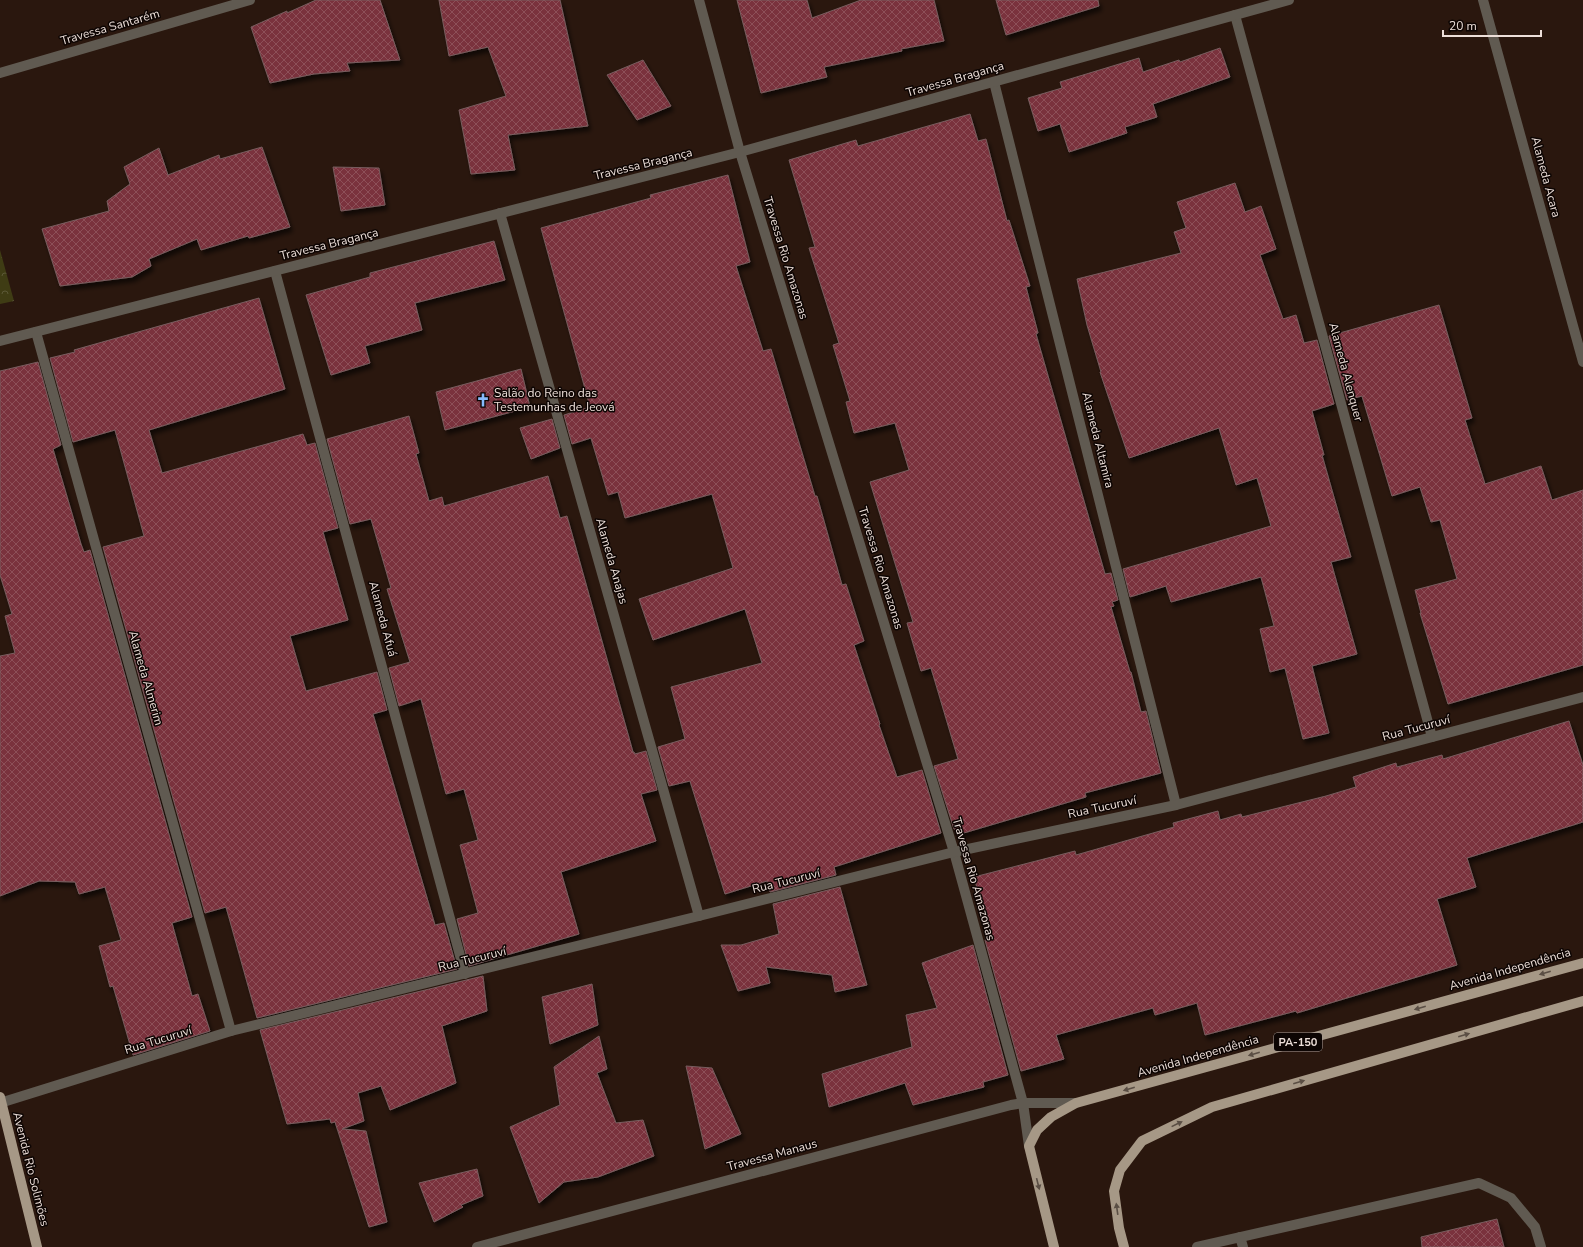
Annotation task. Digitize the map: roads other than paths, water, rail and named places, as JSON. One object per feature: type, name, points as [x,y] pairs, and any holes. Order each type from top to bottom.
[{"type":"main road","name":"Avenida Independência","points":[[1029,1146],[1037,1130],[1051,1117],[1076,1103],[1583,963]]},
{"type":"main road","points":[[1124,1247],[1119,1228],[1114,1191],[1120,1170],[1142,1141],[1212,1107],[1583,1001]]},
{"type":"main road","name":"Avenida Rio Solimões","points":[[1,1101],[37,1247]]},
{"type":"main road","points":[[1029,1146],[1054,1247]]},
{"type":"street","name":"Travessa Santarém","points":[[0,73],[250,0]]},
{"type":"street","name":"Travessa Rio Amazonas","points":[[699,0],[740,152],[954,852],[1023,1103],[1029,1146]]},
{"type":"street","name":"Travessa Bragança","points":[[0,340],[740,152],[1289,0]]},
{"type":"street","name":"Alameda Acara","points":[[1483,0],[1583,362]]},
{"type":"street","name":"Alameda Alenquer","points":[[1235,15],[1432,737]]},
{"type":"street","name":"Alameda Altamira","points":[[994,82],[1176,805]]},
{"type":"street","name":"Alameda Anajas","points":[[500,214],[699,916]]},
{"type":"street","name":"Alameda Afuá","points":[[275,271],[464,974]]},
{"type":"street","name":"Alameda Almerim","points":[[36,332],[231,1031]]},
{"type":"street","name":"Rua Tucuruví","points":[[1,1101],[231,1031],[954,852],[1176,805],[1583,697]]},
{"type":"street","name":"Travessa Manaus","points":[[477,1247],[1023,1103],[1076,1103]]},
{"type":"street","points":[[1197,1247],[1241,1242],[1479,1183],[1511,1198],[1535,1227],[1541,1247]]},
{"type":"place","name":"Salão do Reino das Testemunhas de Jeová","points":[[483,400]]}]
